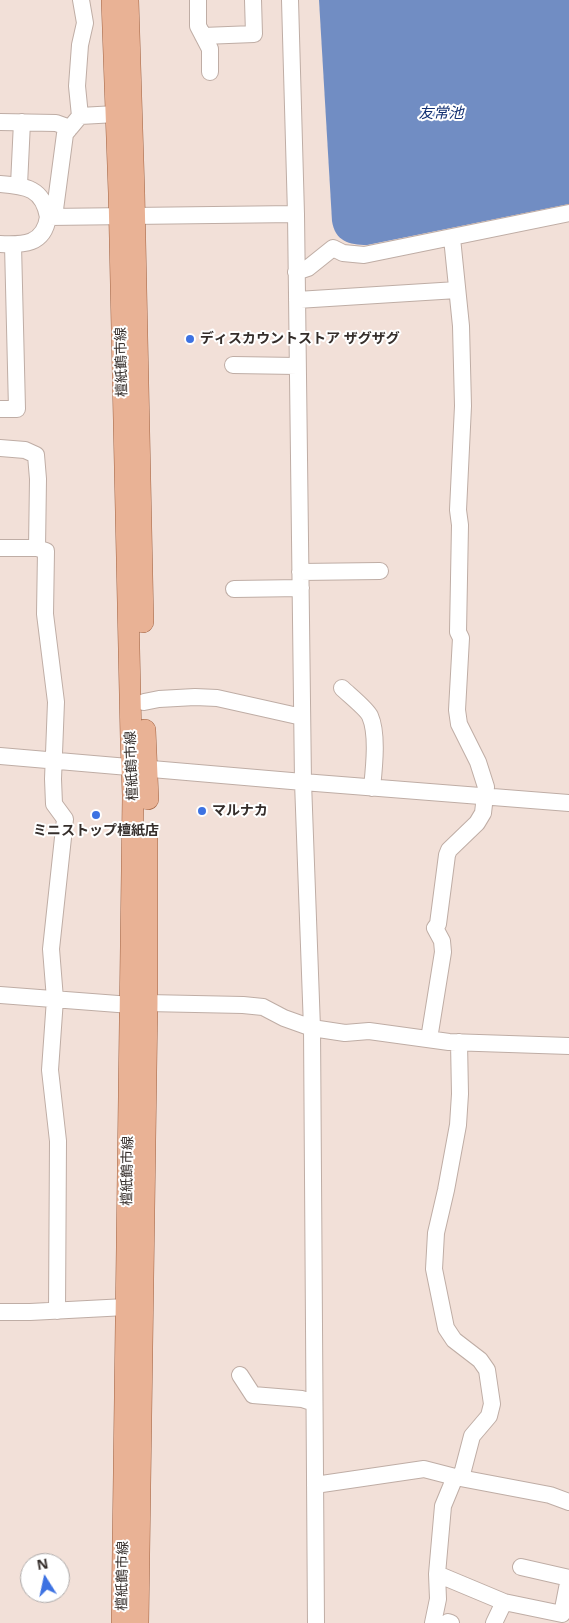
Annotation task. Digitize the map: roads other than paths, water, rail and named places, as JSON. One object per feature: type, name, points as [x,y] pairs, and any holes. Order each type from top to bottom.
[{"type":"main road","name":"檀紙鶴市線","points":[[112,0],[116,114],[126,216],[144,702],[139,768],[134,796],[139,1004],[138,1623]]},
{"type":"main road","name":"檀紙鶴市線","points":[[128,0],[126,216],[139,768]]},
{"type":"main road","name":"檀紙鶴市線","points":[[122,1623],[126,1307],[139,1004]]},
{"type":"street","points":[[0,409],[17,409],[6,245],[30,243],[38,238],[51,217],[65,134],[75,122],[80,45],[84,24],[80,0]]},
{"type":"street","points":[[198,0],[198,26],[210,50],[210,72]]},
{"type":"street","points":[[203,36],[254,34],[253,0]]},
{"type":"street","points":[[290,0],[296,214],[303,782],[312,1028],[316,1623]]},
{"type":"street","points":[[0,122],[75,122],[116,114]]},
{"type":"street","points":[[19,185],[22,122]]},
{"type":"street","points":[[0,184],[19,185],[30,188],[41,196],[51,217]]},
{"type":"street","points":[[296,272],[308,268],[333,248],[343,253],[364,255],[569,213]]},
{"type":"street","points":[[51,217],[296,214]]},
{"type":"street","points":[[429,1039],[443,952],[442,941],[435,928],[438,924],[447,855],[449,850],[477,823],[483,813],[486,787],[478,762],[459,724],[457,710],[461,638],[458,632],[460,525],[458,510],[463,406],[461,326],[452,238]]},
{"type":"street","points":[[297,300],[457,290]]},
{"type":"street","points":[[233,364],[298,366]]},
{"type":"street","points":[[0,448],[25,450],[36,455],[38,479],[37,548]]},
{"type":"street","points":[[0,548],[37,548],[46,551],[45,614],[56,702],[53,778],[54,804],[66,819],[51,949],[54,999],[50,1070],[58,1141],[57,1311]]},
{"type":"street","points":[[300,572],[380,572]]},
{"type":"street","points":[[234,588],[300,588]]},
{"type":"street","points":[[342,688],[370,715],[375,758],[372,788]]},
{"type":"street","points":[[144,702],[177,698],[217,698],[302,717]]},
{"type":"street","points":[[0,756],[569,803]]},
{"type":"street","points":[[0,995],[139,1004],[243,1005],[263,1007],[284,1018],[312,1028],[345,1033],[370,1031],[459,1042],[569,1046]]},
{"type":"street","points":[[444,1623],[438,1600],[437,1574],[443,1506],[458,1477],[472,1436],[489,1416],[492,1404],[487,1370],[480,1360],[454,1340],[446,1328],[434,1269],[436,1233],[458,1126],[460,1094],[459,1042]]},
{"type":"street","points":[[0,1312],[126,1307]]},
{"type":"street","points":[[240,1375],[253,1395],[302,1399],[314,1403]]},
{"type":"street","points":[[315,1485],[424,1470],[550,1495],[569,1502]]},
{"type":"street","points":[[437,1574],[504,1602],[562,1614],[569,1578],[521,1567]]},
{"type":"street","points":[[494,1623],[504,1602]]},
{"type":"water","name":"友常池","points":[[319,0],[569,0],[569,204],[367,245],[349,243],[340,237],[336,233],[332,221]]},
{"type":"place","name":"ディスカウントストア ザグザグ","points":[[190,339]]},
{"type":"place","name":"マルナカ","points":[[202,811]]},
{"type":"place","name":"ミニストップ檀紙店","points":[[96,815]]}]
